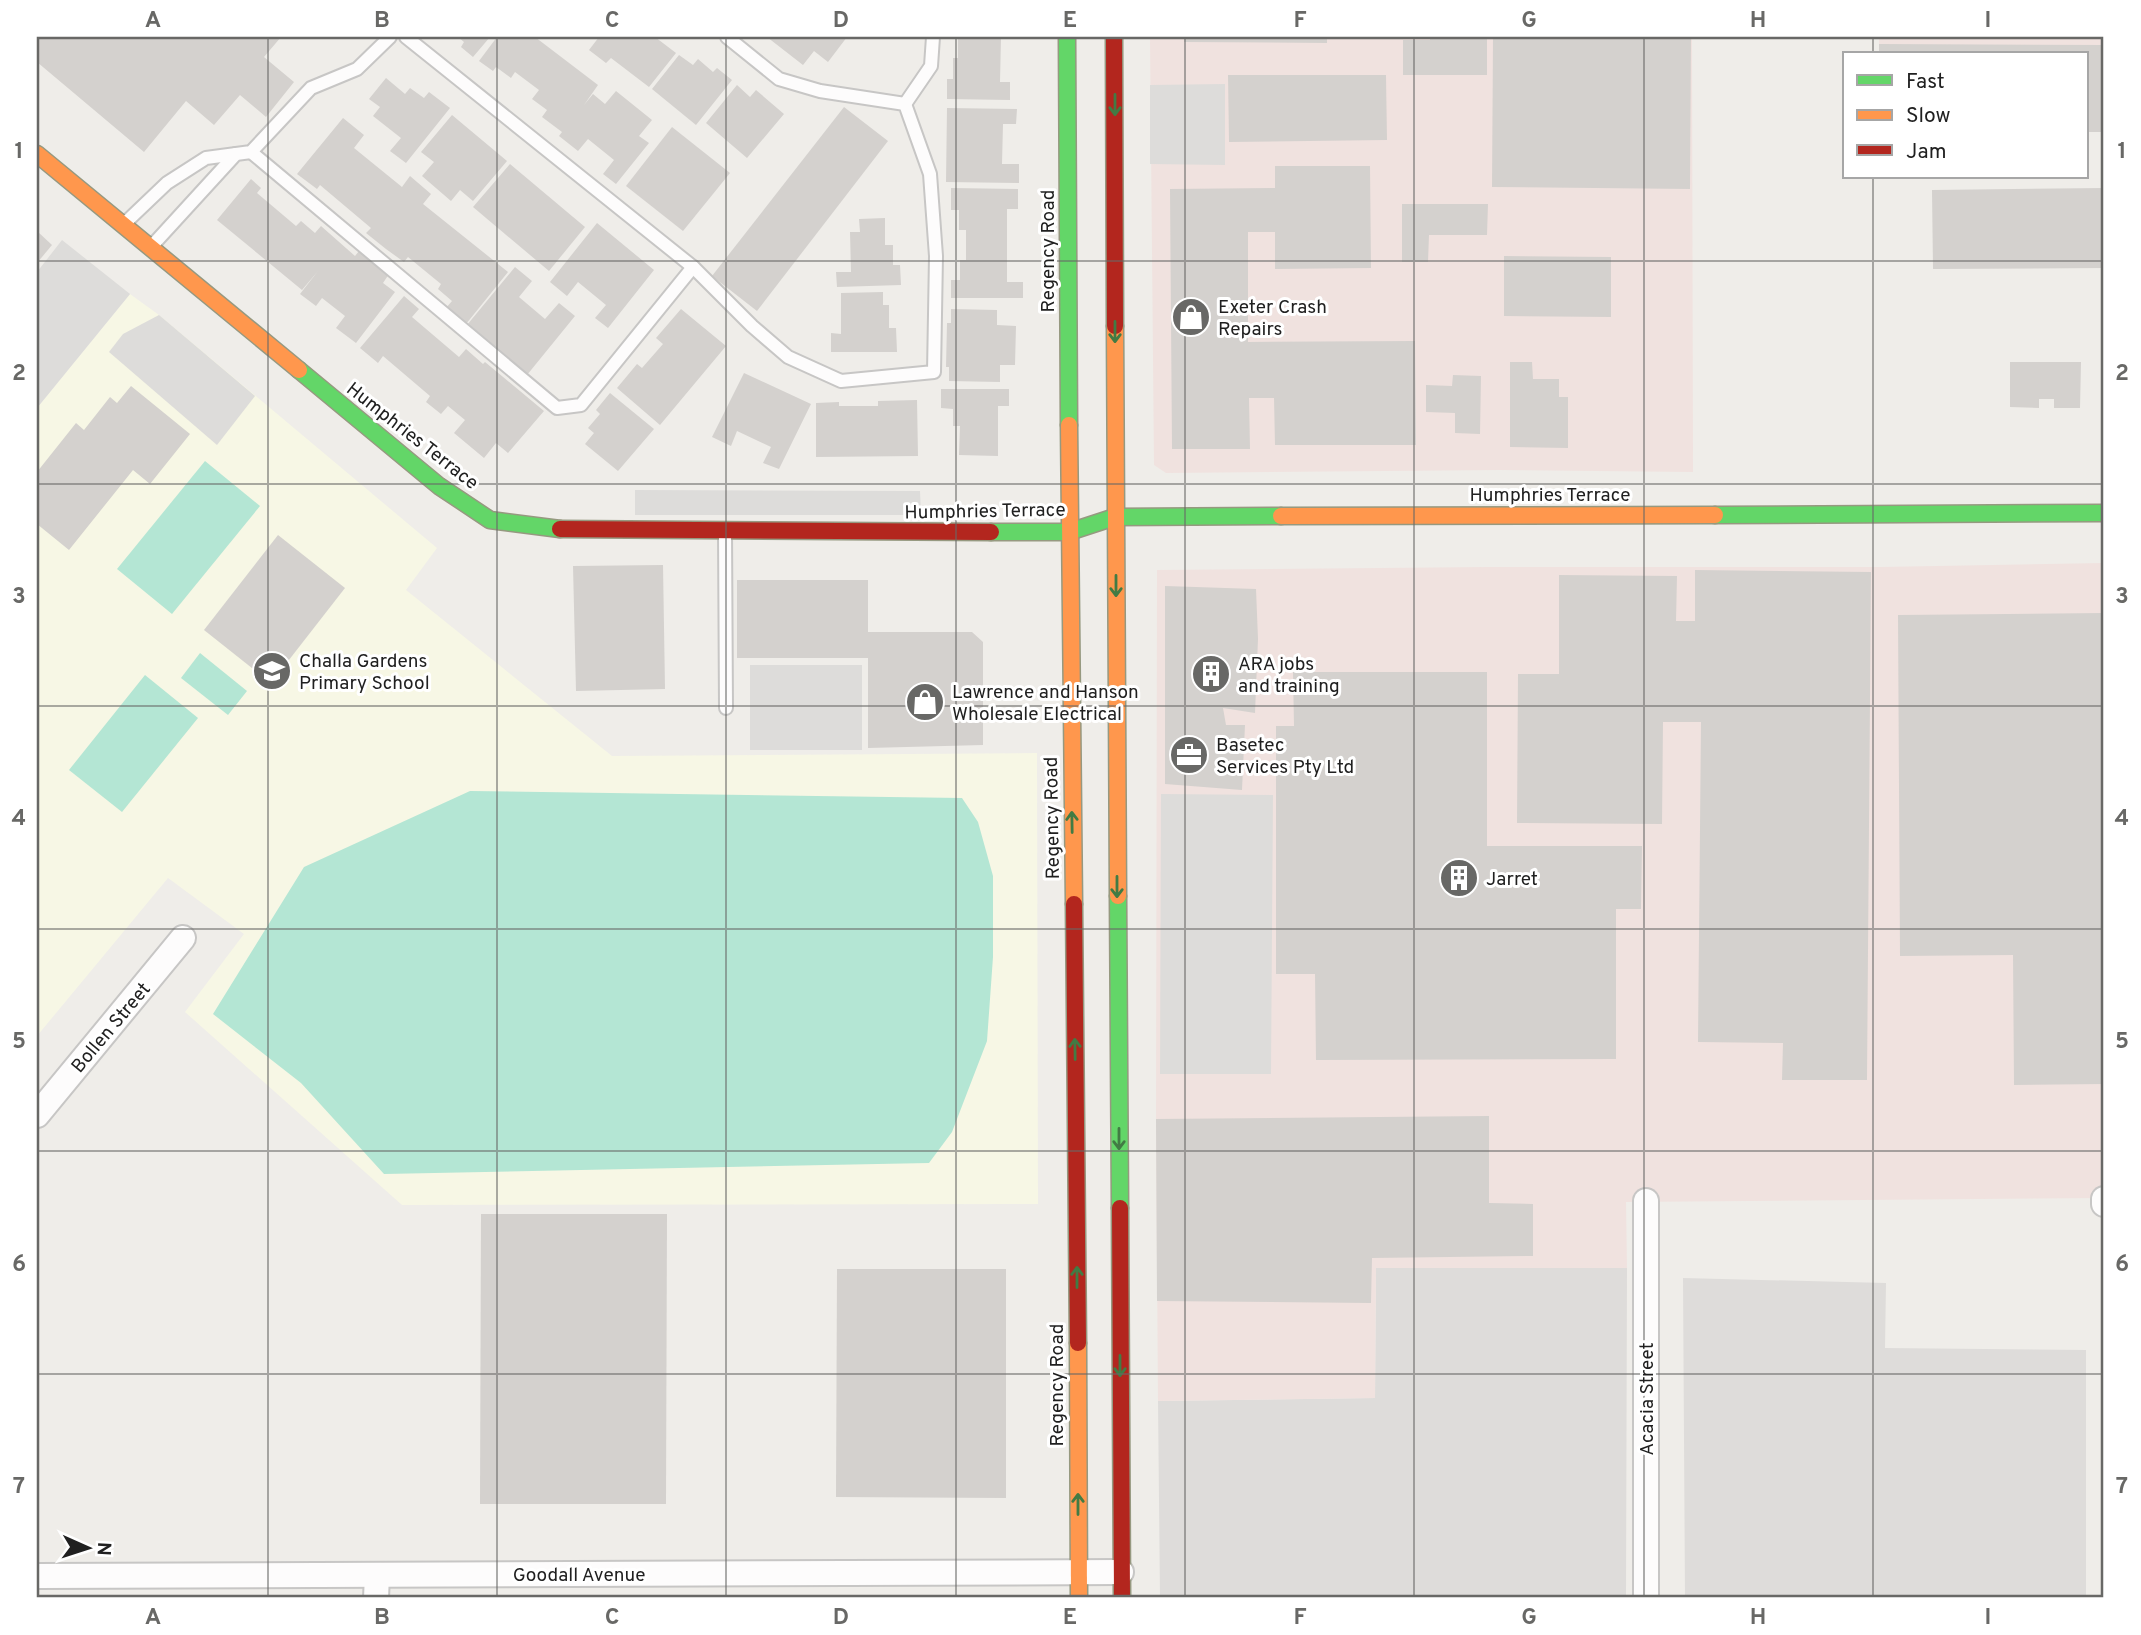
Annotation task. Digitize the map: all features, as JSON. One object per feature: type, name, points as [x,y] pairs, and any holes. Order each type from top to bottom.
[{"type":"main road","name":"Regency Road","points":[[1067,37],[1079,1598]]},
{"type":"main road","points":[[1114,37],[1122,1598]]},
{"type":"main road","name":"Humphries Terrace","points":[[37,154],[439,486],[491,520],[553,529],[1069,532],[1115,517],[2104,513]]},
{"type":"street","name":"Bollen Street","points":[[37,1115],[183,938]]},
{"type":"street","name":"Acacia Street","points":[[1646,1201],[1646,1598]]},
{"type":"street","name":"Goodall Avenue","points":[[37,1576],[377,1587],[1121,1572]]},
{"type":"lane","points":[[122,225],[167,183],[206,158],[251,152],[311,88],[357,69],[390,37]]},
{"type":"lane","points":[[406,37],[693,267],[752,326],[788,357],[841,381],[934,372],[936,256],[930,174],[905,104]]},
{"type":"lane","points":[[905,104],[932,66],[933,37]]},
{"type":"lane","points":[[733,39],[779,79],[820,91],[905,104]]},
{"type":"lane","points":[[251,152],[557,408],[581,405],[693,267]]},
{"type":"lane","points":[[149,248],[236,154]]},
{"type":"lane","points":[[724,531],[726,708]]},
{"type":"shaded area","points":[[1150,37],[1692,37],[1693,472],[1499,470],[1166,473],[1154,465]]},
{"type":"shaded area","points":[[1879,37],[2104,37],[2104,132],[2088,132],[2088,52],[1879,52]]},
{"type":"shaded area","points":[[1225,84],[1225,165],[1150,164],[1150,85]]},
{"type":"shaded area","points":[[62,240],[130,294],[37,408],[37,272]]},
{"type":"shaded area","name":"Challa Gardens Primary School","points":[[130,294],[159,315],[437,548],[406,590],[612,756],[1037,753],[1038,1204],[402,1205],[185,1012],[244,934],[168,878],[37,1036],[37,408]]},
{"type":"shaded area","points":[[159,315],[255,396],[217,445],[109,352],[123,334]]},
{"type":"shaded area","points":[[635,490],[920,491],[921,515],[635,515]]},
{"type":"shaded area","points":[[2104,563],[2104,1198],[1626,1202],[1627,1268],[1376,1268],[1375,1398],[1158,1401],[1157,570],[1881,567]]},
{"type":"shaded area","points":[[750,665],[862,665],[862,750],[750,750]]},
{"type":"shaded area","points":[[1161,794],[1273,795],[1271,1074],[1160,1074]]},
{"type":"shaded area","points":[[1376,1268],[1627,1268],[1626,1598],[1160,1598],[1158,1401],[1375,1398]]},
{"type":"shaded area","points":[[1683,1278],[1886,1283],[1885,1348],[2086,1350],[2086,1598],[1685,1598]]},
{"type":"green space","points":[[205,461],[260,506],[172,614],[117,569]]},
{"type":"green space","points":[[200,653],[247,691],[228,715],[181,678]]},
{"type":"green space","points":[[145,675],[198,718],[122,812],[69,770]]},
{"type":"green space","points":[[470,791],[962,798],[978,822],[993,876],[993,957],[987,1041],[952,1132],[929,1163],[384,1174],[301,1083],[213,1014],[304,867]]},
{"type":"building","points":[[37,37],[281,37],[264,57],[294,82],[266,117],[240,95],[214,125],[186,101],[144,152],[37,62]]},
{"type":"building","points":[[458,37],[490,37],[473,57],[461,47],[464,42]]},
{"type":"building","points":[[497,37],[535,37],[598,85],[584,105],[593,94],[605,104],[616,91],[652,120],[639,136],[649,143],[616,184],[603,174],[614,160],[588,139],[578,151],[559,136],[562,132],[542,117],[547,110],[532,99],[539,90],[515,72],[511,78],[496,67],[493,71],[479,61]]},
{"type":"building","points":[[599,37],[655,37],[676,53],[649,87],[611,58],[606,63],[589,50]]},
{"type":"building","points":[[767,37],[847,37],[828,62],[814,51],[803,65]]},
{"type":"building","points":[[958,37],[1001,37],[1000,82],[1010,82],[1010,100],[947,99],[947,79],[953,79],[953,58],[958,58]]},
{"type":"building","points":[[1184,37],[1327,37],[1327,43],[1184,42]]},
{"type":"building","points":[[1430,37],[1487,37],[1487,75],[1403,75],[1403,40],[1430,40]]},
{"type":"building","points":[[1493,37],[1691,37],[1690,189],[1492,187]]},
{"type":"building","points":[[1879,44],[2104,45],[2104,132],[2088,132],[2088,52],[1879,52]]},
{"type":"building","points":[[679,55],[693,65],[698,59],[713,72],[717,68],[732,80],[696,125],[652,89]]},
{"type":"building","points":[[1228,75],[1386,75],[1387,140],[1229,142]]},
{"type":"building","points":[[386,78],[405,94],[410,88],[424,98],[429,92],[450,108],[406,163],[390,151],[401,138],[373,116],[380,107],[369,99]]},
{"type":"building","points":[[737,85],[750,97],[756,90],[784,114],[747,158],[706,123]]},
{"type":"building","points":[[844,107],[888,141],[757,311],[712,276]]},
{"type":"building","points":[[947,108],[1017,109],[1016,124],[1003,124],[1002,164],[1019,164],[1019,183],[946,182]]},
{"type":"building","points":[[452,115],[507,161],[473,201],[460,190],[451,201],[422,176],[434,162],[421,152]]},
{"type":"building","points":[[343,118],[364,135],[354,148],[402,187],[410,176],[431,194],[423,204],[508,272],[466,324],[446,308],[452,301],[438,289],[441,284],[408,257],[404,262],[386,249],[366,233],[371,228],[320,185],[317,189],[297,174]]},
{"type":"building","points":[[672,127],[730,173],[683,231],[626,186]]},
{"type":"building","points":[[510,164],[585,227],[549,271],[473,207]]},
{"type":"building","points":[[1275,166],[1370,166],[1371,268],[1275,269],[1275,232],[1248,232],[1248,342],[1415,341],[1416,445],[1275,445],[1274,398],[1249,398],[1250,449],[1172,449],[1170,189],[1275,188]]},
{"type":"building","points":[[251,179],[261,188],[257,193],[296,226],[301,221],[315,233],[321,226],[355,256],[359,251],[389,274],[383,283],[395,292],[356,343],[336,328],[345,316],[322,298],[316,306],[300,294],[318,271],[302,290],[217,220]]},
{"type":"building","points":[[951,188],[1018,189],[1018,209],[1007,209],[1007,282],[1023,282],[1023,298],[951,298],[951,280],[960,280],[960,260],[966,260],[966,230],[959,230],[959,210],[951,210]]},
{"type":"building","points":[[2104,188],[2104,268],[1933,269],[1932,190]]},
{"type":"building","points":[[1402,204],[1488,204],[1487,235],[1429,235],[1428,262],[1402,262]]},
{"type":"building","points":[[885,218],[885,245],[893,245],[893,265],[900,265],[901,285],[837,287],[836,272],[851,272],[850,232],[860,232],[859,219]]},
{"type":"building","points":[[597,223],[654,270],[608,328],[595,318],[606,305],[578,282],[567,296],[550,282]]},
{"type":"building","points":[[37,231],[52,245],[37,263]]},
{"type":"building","points":[[1504,256],[1611,257],[1611,317],[1504,316]]},
{"type":"building","points":[[515,267],[532,281],[519,297],[545,319],[559,303],[575,316],[527,375],[467,325]]},
{"type":"building","points":[[883,292],[883,305],[889,305],[889,328],[896,328],[897,352],[831,352],[831,333],[841,334],[841,293]]},
{"type":"building","points":[[404,296],[419,309],[412,317],[459,357],[466,349],[544,411],[508,453],[496,443],[484,458],[454,433],[465,420],[448,406],[441,414],[426,402],[430,396],[383,356],[378,363],[360,348]]},
{"type":"building","points":[[681,309],[726,346],[660,425],[617,388],[637,364],[642,368],[663,344],[656,338]]},
{"type":"building","points":[[951,309],[997,310],[997,325],[1016,326],[1015,365],[1000,365],[1000,382],[949,381],[949,367],[946,367],[947,323],[951,323]]},
{"type":"building","points":[[1510,362],[1532,362],[1533,379],[1559,379],[1559,397],[1568,397],[1568,448],[1510,447]]},
{"type":"building","points":[[2010,362],[2081,362],[2080,408],[2054,408],[2054,399],[2039,399],[2039,408],[2010,407]]},
{"type":"building","points":[[744,373],[811,404],[779,469],[763,463],[771,447],[737,431],[731,446],[712,437]]},
{"type":"building","points":[[1453,375],[1481,376],[1480,434],[1455,433],[1455,413],[1426,412],[1426,385],[1452,386]]},
{"type":"building","points":[[131,386],[190,434],[150,484],[133,470],[69,550],[37,524],[37,472],[76,423],[84,430],[110,397],[117,403]]},
{"type":"building","points":[[941,389],[1009,389],[1009,406],[998,406],[998,456],[959,455],[960,426],[953,426],[953,409],[941,408]]},
{"type":"building","points":[[610,393],[654,429],[618,471],[585,444],[594,433],[588,428],[600,414],[596,410]]},
{"type":"building","points":[[917,400],[918,456],[816,457],[816,403],[839,402],[839,406],[878,406],[878,401]]},
{"type":"building","points":[[278,535],[345,588],[271,683],[204,630]]},
{"type":"building","points":[[663,565],[665,689],[576,691],[573,566]]},
{"type":"building","points":[[1695,570],[1871,572],[1867,1080],[1782,1080],[1783,1043],[1698,1042],[1701,722],[1663,722],[1662,824],[1517,823],[1518,674],[1559,674],[1559,575],[1677,576],[1676,621],[1695,621]]},
{"type":"building","points":[[737,580],[868,580],[868,632],[972,632],[983,642],[983,745],[868,748],[868,658],[737,658]]},
{"type":"building","name":"ARA jobs and training","points":[[1165,586],[1256,589],[1258,639],[1255,713],[1223,708],[1226,725],[1245,725],[1242,790],[1165,784]]},
{"type":"building","points":[[2104,613],[2104,1084],[2014,1085],[2013,955],[1900,956],[1898,615]]},
{"type":"building","name":"Jarret","points":[[1293,672],[1487,672],[1487,846],[1642,846],[1641,909],[1616,909],[1616,1059],[1316,1060],[1315,974],[1276,974],[1276,726],[1294,726]]},
{"type":"building","points":[[1489,1116],[1489,1203],[1533,1204],[1533,1256],[1372,1258],[1371,1303],[1157,1301],[1156,1119]]},
{"type":"building","points":[[481,1214],[667,1214],[666,1504],[480,1504]]},
{"type":"building","points":[[837,1269],[1006,1269],[1006,1498],[836,1497]]},
{"type":"traffic: fast","points":[[1067,37],[1069,425]]},
{"type":"traffic: fast","points":[[299,370],[439,486],[490,520],[560,529]]},
{"type":"traffic: fast","points":[[1715,515],[2104,513]]},
{"type":"traffic: fast","points":[[991,532],[1069,532],[1115,517],[1281,516]]},
{"type":"traffic: fast","points":[[1118,896],[1120,1208]]},
{"type":"traffic: slow","points":[[37,154],[299,370]]},
{"type":"traffic: slow","points":[[1115,326],[1118,896]]},
{"type":"traffic: slow","points":[[1069,425],[1074,904]]},
{"type":"traffic: slow","points":[[1281,516],[1715,515]]},
{"type":"traffic: slow","points":[[1078,1343],[1079,1598]]},
{"type":"traffic: jam","points":[[1114,37],[1115,326]]},
{"type":"traffic: jam","points":[[560,529],[991,532]]},
{"type":"traffic: jam","points":[[1074,904],[1078,1343]]},
{"type":"traffic: jam","points":[[1120,1208],[1122,1598]]},
{"type":"place","name":"Exeter Crash Repairs","points":[[1191,317]]},
{"type":"place","name":"Challa Gardens Primary School","points":[[272,671]]},
{"type":"place","name":"ARA jobs and training","points":[[1211,674]]},
{"type":"place","name":"Lawrence and Hanson Wholesale Electrical","points":[[925,702]]},
{"type":"place","name":"Basetec Services Pty Ltd","points":[[1189,755]]},
{"type":"place","name":"Jarret","points":[[1459,878]]}]
